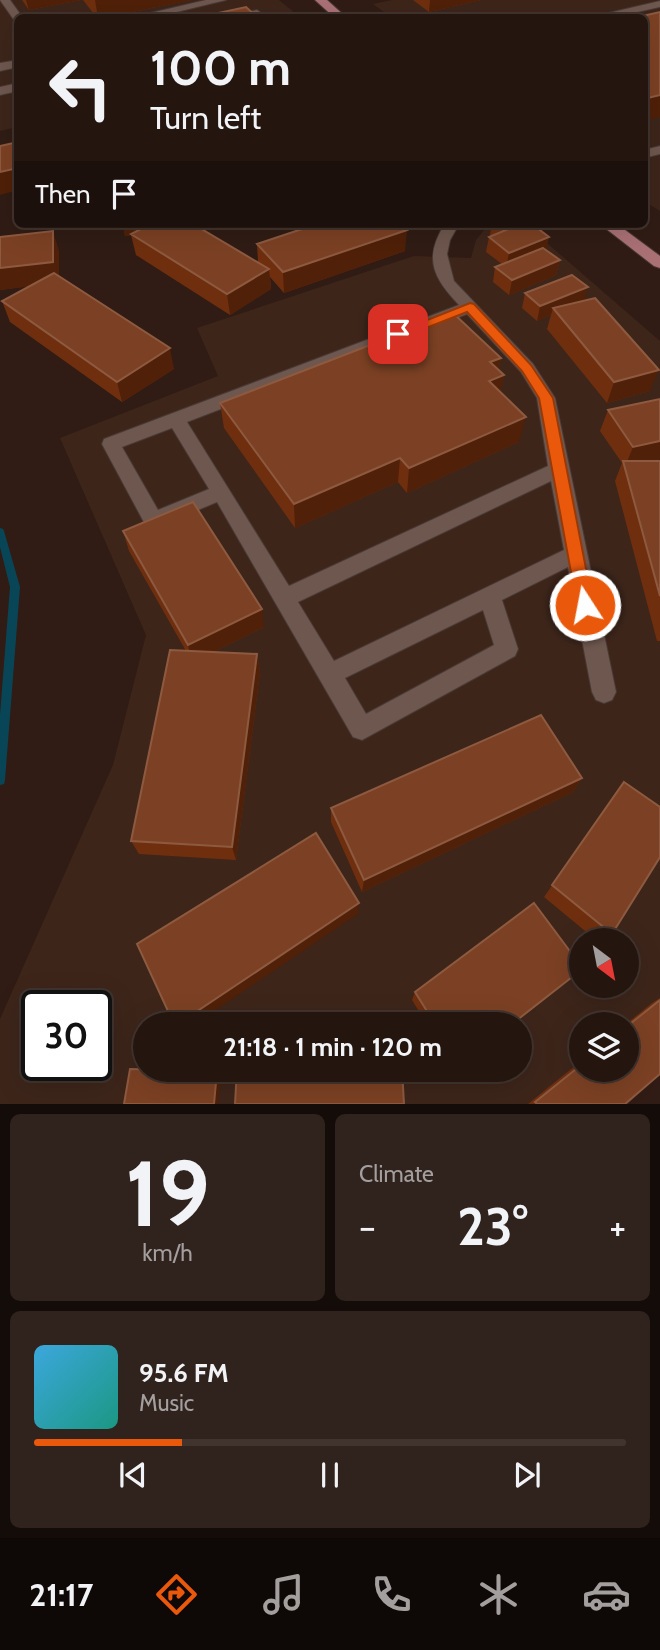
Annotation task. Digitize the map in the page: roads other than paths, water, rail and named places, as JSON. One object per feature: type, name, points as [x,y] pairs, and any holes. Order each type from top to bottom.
[{"type":"main road","points":[[320,0],[337,14]]},
{"type":"main road","points":[[612,228],[660,263]]},
{"type":"street","points":[[153,14],[221,0]]},
{"type":"street","points":[[613,14],[660,5]]},
{"type":"street","points":[[450,228],[442,240],[439,254],[446,282],[527,368],[546,398],[604,692]]},
{"type":"street","points":[[221,492],[153,520],[111,444],[470,307]]},
{"type":"street","points":[[175,418],[362,729],[507,649],[490,596]]},
{"type":"street","points":[[283,599],[558,469]]},
{"type":"street","points":[[328,675],[575,554]]},
{"type":"waterway","points":[[0,531],[15,587],[0,780]]}]
